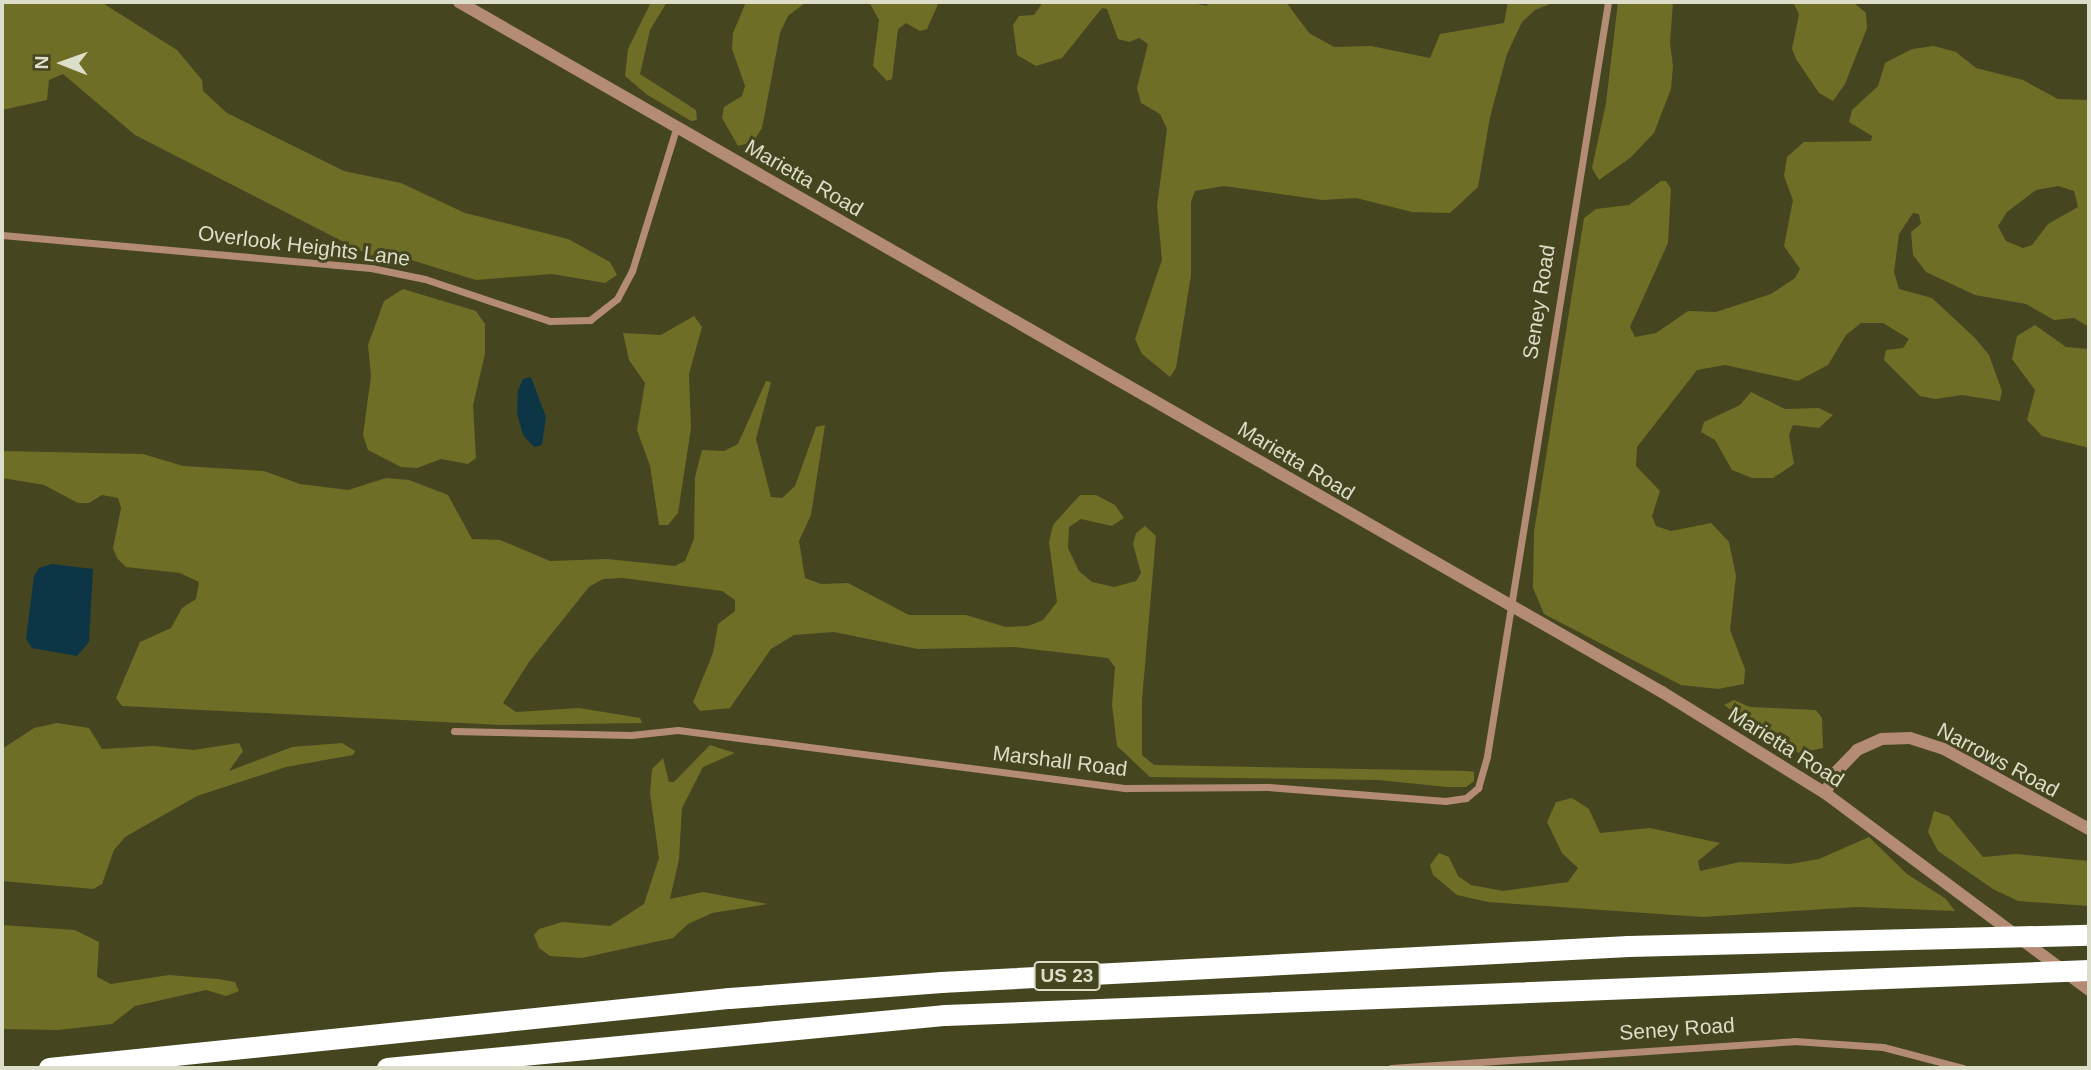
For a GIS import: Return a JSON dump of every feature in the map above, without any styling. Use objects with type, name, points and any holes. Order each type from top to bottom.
[{"type":"highway","name":"US 23","points":[[49,1068],[729,998],[941,982],[1628,946],[2089,935]]},
{"type":"highway","name":"US 23","points":[[387,1068],[944,1015],[2089,970]]},
{"type":"street","name":"Marietta Road","points":[[459,2],[1508,608],[1662,692],[1825,793],[2089,989]]},
{"type":"street","name":"Seney Road","points":[[1508,608],[1608,2]]},
{"type":"street","name":"Overlook Heights Lane","points":[[2,235],[371,268],[425,279],[550,321],[590,320],[617,299],[632,271],[676,129]]},
{"type":"street","name":"Marshall Road","points":[[454,731],[631,735],[678,730],[1126,788],[1268,787],[1457,801],[1473,793],[1481,779],[1508,608]]},
{"type":"street","name":"Narrows Road","points":[[1825,793],[1837,771],[1857,750],[1882,738],[1910,738],[1944,749],[2089,829]]},
{"type":"street","name":"Seney Road","points":[[1391,1068],[1794,1041],[1883,1047],[1963,1068]]},
{"type":"shaded area","points":[[2,2],[101,2],[177,50],[202,80],[203,91],[227,113],[344,171],[401,183],[465,213],[568,239],[610,262],[617,275],[605,283],[552,274],[476,280],[411,260],[369,255],[135,135],[63,74],[49,80],[47,100],[2,110]]},
{"type":"shaded area","points":[[651,2],[667,2],[650,30],[640,74],[696,110],[697,120],[691,121],[646,94],[625,76],[628,49]]},
{"type":"shaded area","points":[[746,2],[806,2],[788,16],[780,33],[762,128],[753,142],[738,146],[722,118],[724,107],[742,96],[745,86],[732,49],[733,33]]},
{"type":"shaded area","points":[[869,2],[939,2],[927,29],[920,31],[906,23],[898,29],[892,79],[887,81],[873,66],[879,20]]},
{"type":"shaded area","points":[[1043,2],[1188,2],[1207,6],[1208,2],[1286,2],[1309,33],[1334,47],[1371,46],[1430,58],[1440,34],[1504,23],[1508,2],[1555,2],[1535,10],[1522,22],[1507,54],[1490,117],[1478,187],[1450,213],[1412,212],[1356,198],[1322,200],[1224,186],[1195,191],[1191,202],[1191,275],[1176,368],[1170,377],[1142,354],[1135,339],[1162,260],[1157,206],[1167,129],[1160,114],[1141,103],[1137,88],[1148,44],[1139,38],[1129,42],[1118,39],[1107,9],[1102,8],[1062,58],[1036,66],[1017,55],[1013,25],[1019,16],[1034,15]]},
{"type":"shaded area","points":[[1618,2],[1673,2],[1671,89],[1654,133],[1630,158],[1599,180],[1592,168],[1606,103]]},
{"type":"shaded area","points":[[1793,2],[1853,2],[1866,13],[1867,28],[1845,84],[1833,101],[1819,93],[1796,59],[1792,49],[1799,14]]},
{"type":"shaded area","points":[[1934,46],[1956,52],[1976,68],[2023,80],[2058,99],[2089,100],[2089,327],[2074,318],[2054,320],[2026,304],[1975,295],[1926,272],[1913,255],[1911,232],[1921,224],[1919,214],[1913,213],[1899,234],[1894,272],[1899,289],[1932,298],[1975,338],[1989,355],[2002,391],[2000,401],[1962,395],[1935,399],[1920,396],[1884,360],[1886,350],[1903,348],[1909,339],[1883,323],[1861,323],[1846,335],[1828,365],[1798,381],[1725,365],[1697,370],[1637,447],[1636,466],[1660,491],[1652,516],[1656,526],[1671,531],[1711,523],[1729,542],[1736,576],[1730,630],[1745,669],[1744,684],[1718,689],[1681,685],[1544,614],[1533,588],[1534,532],[1584,218],[1596,209],[1629,205],[1661,181],[1666,181],[1671,189],[1668,243],[1630,327],[1635,337],[1656,333],[1688,311],[1716,312],[1771,294],[1795,278],[1800,269],[1784,246],[1793,200],[1784,176],[1787,157],[1804,142],[1871,141],[1872,136],[1849,122],[1852,110],[1878,86],[1885,63],[1912,49]],"holes":[[[2058,186],[2074,191],[2078,207],[2048,224],[2032,245],[2023,248],[2006,241],[1998,226],[2007,212],[2036,190]]]},
{"type":"shaded area","points":[[403,289],[476,311],[485,324],[485,354],[473,405],[476,458],[468,464],[441,459],[417,468],[401,467],[368,450],[363,435],[371,376],[368,345],[384,301]]},
{"type":"shaded area","points":[[694,316],[702,327],[689,374],[691,428],[678,513],[668,525],[659,525],[650,466],[637,430],[645,383],[629,360],[623,333],[661,335]]},
{"type":"shaded area","points":[[2035,325],[2066,347],[2089,349],[2089,448],[2042,436],[2027,420],[2035,390],[2012,359],[2017,336]]},
{"type":"shaded area","points":[[766,381],[771,382],[756,439],[771,497],[782,498],[795,486],[816,427],[825,425],[811,515],[799,541],[805,578],[821,584],[848,583],[909,615],[966,615],[1006,627],[1028,626],[1043,620],[1057,602],[1049,542],[1053,525],[1080,495],[1096,495],[1115,505],[1124,518],[1112,526],[1081,519],[1069,527],[1068,548],[1079,571],[1092,582],[1114,587],[1136,581],[1141,573],[1133,544],[1136,533],[1145,526],[1156,536],[1142,700],[1142,755],[1154,765],[1468,771],[1474,772],[1474,781],[1466,787],[1447,787],[1378,780],[1150,777],[1117,746],[1112,705],[1115,667],[1108,658],[1014,647],[918,649],[834,632],[794,635],[771,649],[730,708],[700,711],[693,702],[713,653],[718,624],[735,611],[735,600],[722,591],[623,578],[603,579],[589,587],[529,662],[503,703],[516,712],[579,708],[640,718],[642,723],[501,725],[122,706],[116,698],[140,642],[171,628],[182,608],[196,599],[199,582],[180,573],[126,567],[117,558],[113,548],[121,508],[118,498],[102,495],[89,503],[78,503],[44,485],[2,478],[2,451],[143,454],[183,466],[264,471],[300,484],[348,490],[386,478],[409,480],[448,495],[472,539],[500,540],[550,561],[607,559],[675,566],[685,561],[694,539],[695,477],[702,450],[724,451],[738,444]]},
{"type":"shaded area","points":[[1751,392],[1785,409],[1819,408],[1833,415],[1819,428],[1793,425],[1789,435],[1794,464],[1773,478],[1752,478],[1732,470],[1715,440],[1701,432],[1704,422],[1740,405]]},
{"type":"shaded area","points":[[1734,700],[1750,707],[1816,710],[1822,718],[1823,748],[1799,753],[1770,738],[1724,705]]},
{"type":"shaded area","points":[[57,723],[89,728],[102,749],[154,746],[193,750],[239,743],[243,751],[229,771],[292,747],[342,743],[355,751],[353,755],[286,767],[197,796],[125,837],[114,850],[102,884],[93,889],[2,881],[2,749],[34,728]]},
{"type":"shaded area","points":[[710,745],[735,753],[703,767],[682,808],[679,859],[670,899],[703,892],[768,904],[712,913],[688,924],[673,938],[582,958],[550,956],[539,948],[534,935],[539,929],[562,922],[610,926],[644,904],[659,858],[650,793],[652,769],[663,758],[669,782],[674,782]]},
{"type":"shaded area","points":[[1572,798],[1589,809],[1600,833],[1650,828],[1720,843],[1698,861],[1700,871],[1740,862],[1790,864],[1819,859],[1869,837],[1907,874],[1946,899],[1955,911],[1857,907],[1702,917],[1488,902],[1457,895],[1433,875],[1430,865],[1439,853],[1449,857],[1458,876],[1471,885],[1503,891],[1568,882],[1578,868],[1562,853],[1547,822],[1556,802]]},
{"type":"shaded area","points":[[1934,811],[1949,816],[1983,857],[2016,854],[2089,861],[2089,906],[2018,901],[1993,889],[1938,851],[1928,832]]},
{"type":"shaded area","points":[[2,925],[75,930],[99,942],[97,977],[111,984],[169,975],[235,982],[239,991],[226,996],[206,990],[135,1006],[112,1024],[58,1030],[2,1029]]},
{"type":"water","points":[[531,377],[546,417],[542,445],[534,447],[523,435],[517,413],[518,390],[523,379]]},
{"type":"water","points":[[52,564],[93,569],[89,642],[77,656],[32,648],[26,639],[34,576],[39,568]]}]
